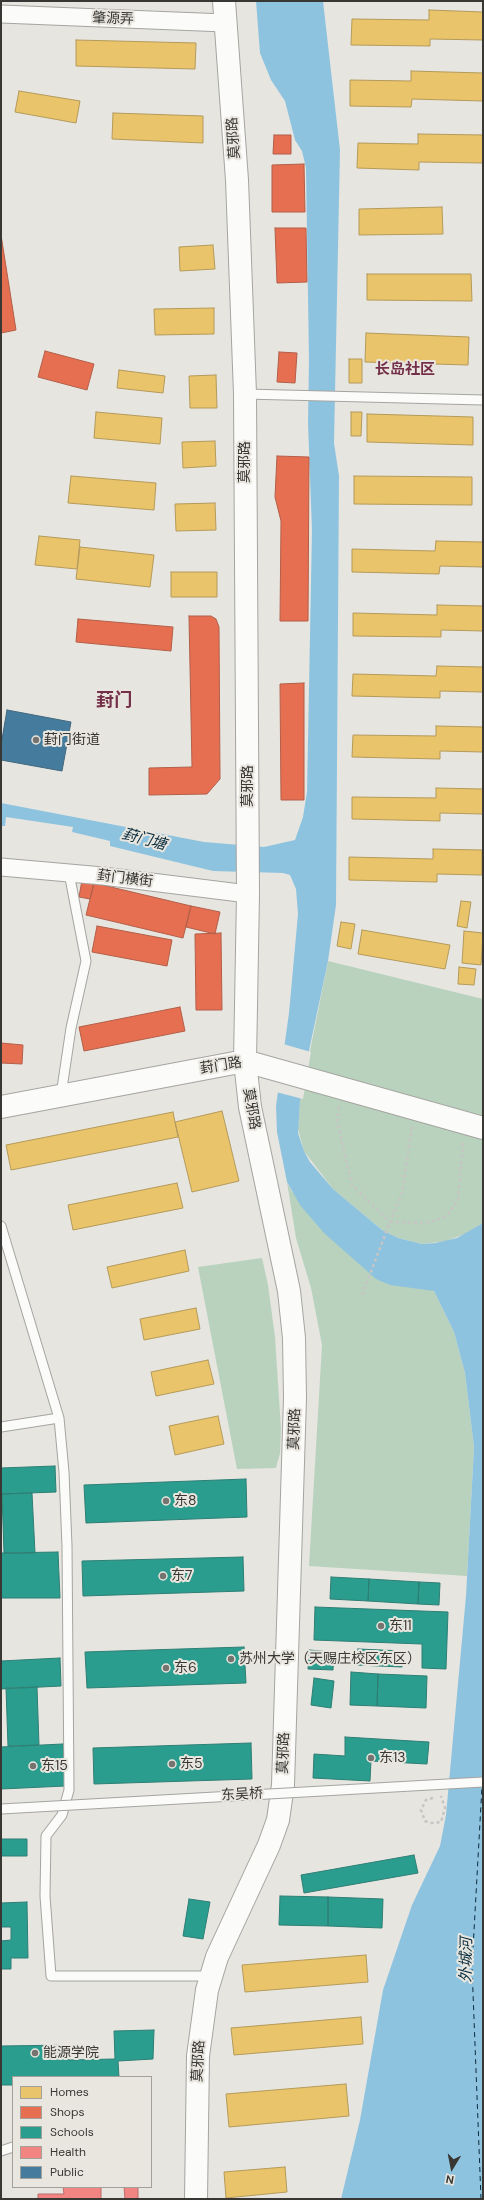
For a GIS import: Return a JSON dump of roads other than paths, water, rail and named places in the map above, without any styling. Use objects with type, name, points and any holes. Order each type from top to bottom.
[{"type":"main road","name":"莫邪路","points":[[196,2199],[198,2056],[202,2022],[211,1976],[217,1958],[276,1826],[284,1777],[296,1398],[294,1338],[289,1291],[250,1107],[245,1061],[248,828],[245,394],[237,180],[224,1]]},
{"type":"main road","name":"葑门路","points":[[1,1107],[61,1097],[245,1061],[474,1125]]},
{"type":"street","name":"肇源弄","points":[[1,14],[225,23]]},
{"type":"street","name":"葑门横街","points":[[1,867],[248,888]]},
{"type":"lane","points":[[245,394],[483,400]]},
{"type":"lane","points":[[61,1097],[71,1028],[86,961],[69,873]]},
{"type":"lane","points":[[1,1226],[59,1418],[64,1472],[67,1539],[69,1790],[62,1815],[46,1836],[44,1896],[51,1976],[211,1976]]},
{"type":"lane","points":[[1,1427],[59,1418]]},
{"type":"lane","name":"东吴桥","points":[[1,1809],[483,1782]]},
{"type":"lane","points":[[1,2151],[12,2147]]},
{"type":"water","points":[[256,1],[323,1],[340,150],[334,443],[339,476],[336,905],[328,961],[300,1101],[298,1133],[304,1151],[310,1162],[333,1189],[382,1230],[398,1238],[422,1244],[435,1243],[457,1238],[483,1223],[483,2199],[341,2199],[360,2120],[383,1990],[412,1905],[440,1846],[446,1815],[466,1596],[474,1447],[465,1373],[454,1332],[434,1291],[390,1285],[376,1279],[324,1233],[300,1205],[287,1182],[277,1132],[276,1106],[289,1013],[298,914],[296,889],[290,875],[283,873],[213,871],[110,846],[110,841],[72,832],[73,827],[6,817],[5,826],[1,826],[1,803],[204,842],[264,847],[295,840],[303,817],[307,792],[312,530],[308,423],[309,360],[306,168],[302,151],[295,140],[285,101],[271,80],[260,53]]},
{"type":"place","name":"葑门街道","points":[[36,740]]},
{"type":"place","name":"东8","points":[[166,1501]]},
{"type":"place","name":"东7","points":[[163,1576]]},
{"type":"place","name":"东11","points":[[381,1626]]},
{"type":"place","name":"苏州大学（天赐庄校区东区）","points":[[231,1659]]},
{"type":"place","name":"东6","points":[[166,1668]]},
{"type":"place","name":"东13","points":[[371,1758]]},
{"type":"place","name":"东5","points":[[172,1764]]},
{"type":"place","name":"东15","points":[[33,1766]]},
{"type":"place","name":"能源学院","points":[[35,2053]]},
{"type":"district","name":"长岛社区","points":[[405,370]]},
{"type":"district","name":"葑门","points":[[114,701]]},
{"type":"water label","name":"葑门塘","points":[[144,840]]},
{"type":"water label","name":"外城河","points":[[467,1960]]}]
